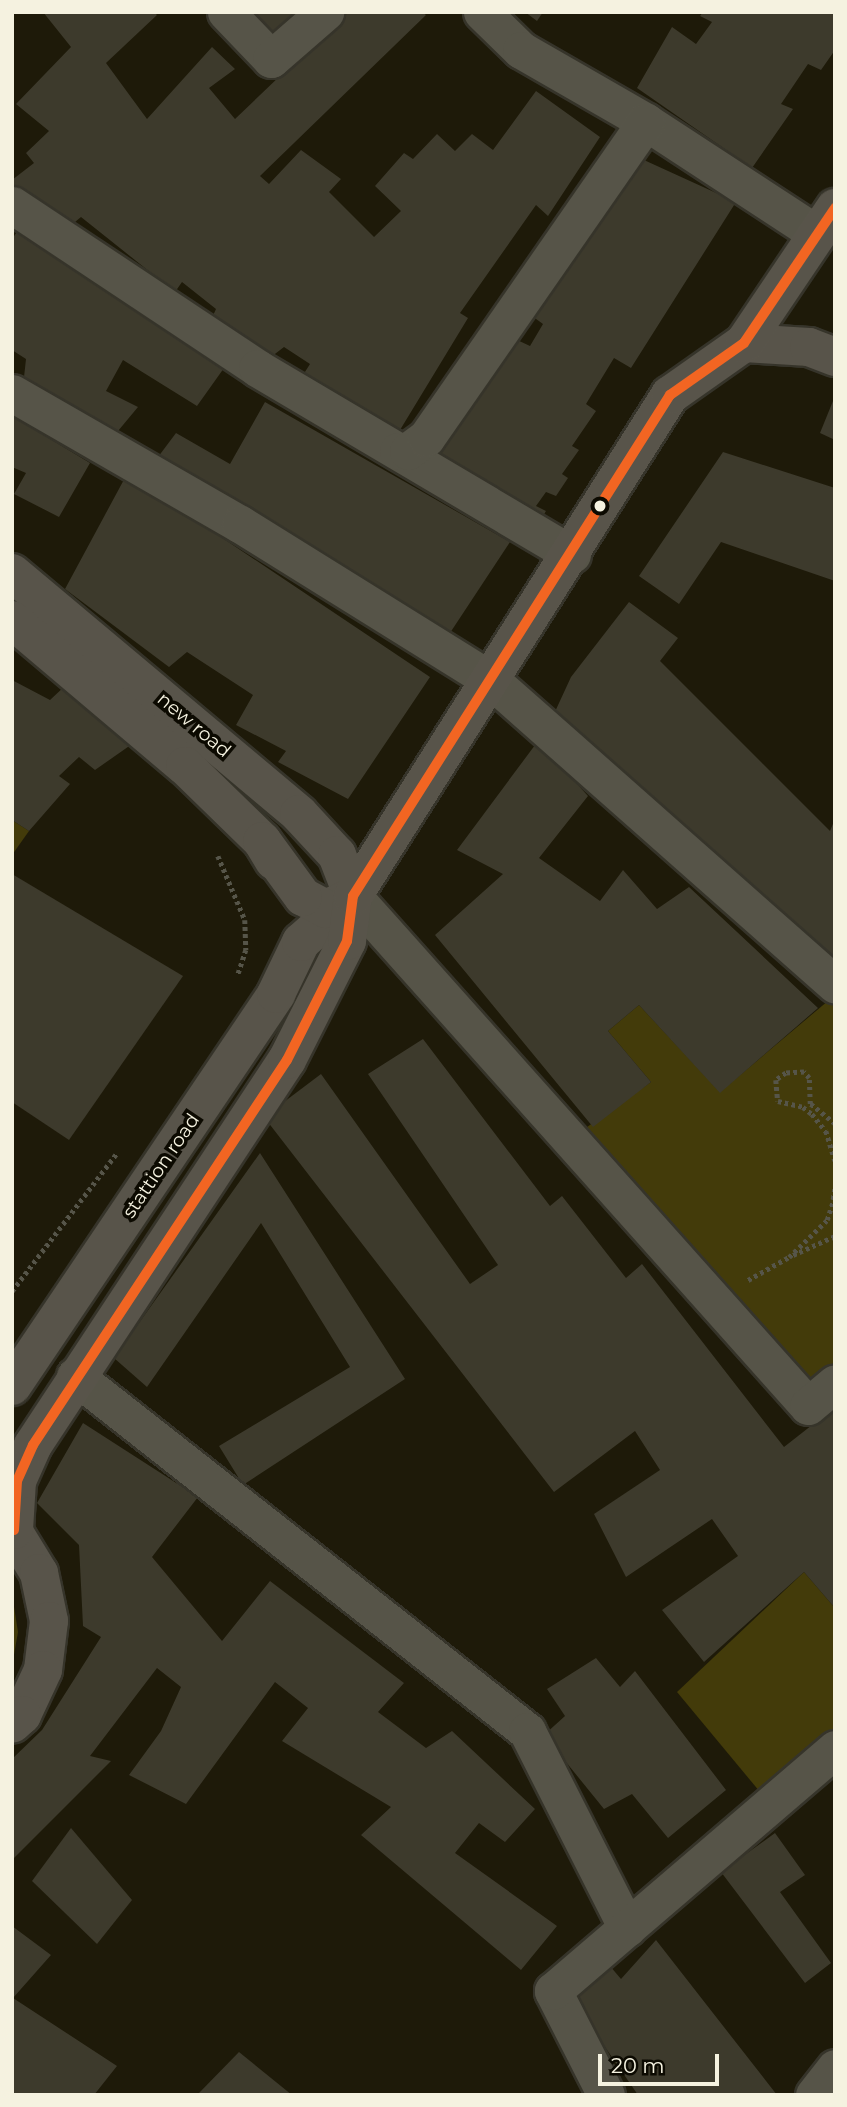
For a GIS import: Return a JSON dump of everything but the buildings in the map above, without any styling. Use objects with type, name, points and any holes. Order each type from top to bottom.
[{"type":"main road","points":[[301,942],[353,896],[492,681],[670,395],[744,343],[826,221]]},
{"type":"main road","points":[[744,343],[809,347],[835,356]]},
{"type":"main road","name":"new road","points":[[12,573],[299,814],[337,855],[353,896]]},
{"type":"main road","name":"new road","points":[[12,620],[185,766],[262,841],[293,891],[301,942]]},
{"type":"main road","points":[[262,841],[303,897],[326,909],[353,896]]},
{"type":"main road","points":[[12,1724],[22,1715],[43,1670],[49,1621],[39,1573],[13,1530],[18,1481],[75,1376],[288,1060],[343,951],[353,896]]},
{"type":"main road","name":"stattion road","points":[[12,1386],[276,994],[301,942]]},
{"type":"street","points":[[226,12],[271,59],[325,12]]},
{"type":"street","points":[[482,12],[521,50],[826,221]]},
{"type":"street","points":[[398,451],[408,451],[426,438],[646,122]]},
{"type":"street","points":[[12,205],[257,368],[572,554]]},
{"type":"street","points":[[12,393],[240,524],[492,681],[835,984]]},
{"type":"street","points":[[353,896],[808,1406],[835,1383]]},
{"type":"street","points":[[75,1376],[527,1731],[627,1928]]},
{"type":"street","points":[[606,2095],[553,1991],[834,1750]]},
{"type":"street","points":[[814,2095],[835,2068]]},
{"type":"path","points":[[215,850],[245,919],[246,950],[236,982]]},
{"type":"path","points":[[835,1124],[810,1104],[809,1078],[804,1072],[786,1073],[776,1080],[778,1101],[803,1107],[813,1114],[826,1131],[835,1161]]},
{"type":"path","points":[[12,1292],[122,1146]]},
{"type":"path","points":[[789,1256],[827,1220],[835,1186]]},
{"type":"path","points":[[832,1202],[835,1196]]},
{"type":"path","points":[[709,1295],[835,1236]]},
{"type":"shaded area","points":[[12,820],[29,831],[12,855]]},
{"type":"shaded area","points":[[835,995],[835,1383],[808,1406],[570,1139],[651,1082],[608,1031],[639,1005],[720,1092]]},
{"type":"shaded area","points":[[804,1572],[835,1608],[835,1747],[770,1804],[677,1692]]},
{"type":"shaded area","points":[[12,1594],[18,1632],[12,1666]]},
{"type":"transit line","points":[[14,1530],[17,1481],[33,1445],[287,1060],[347,941],[353,896],[670,395],[744,343],[835,208]]}]
